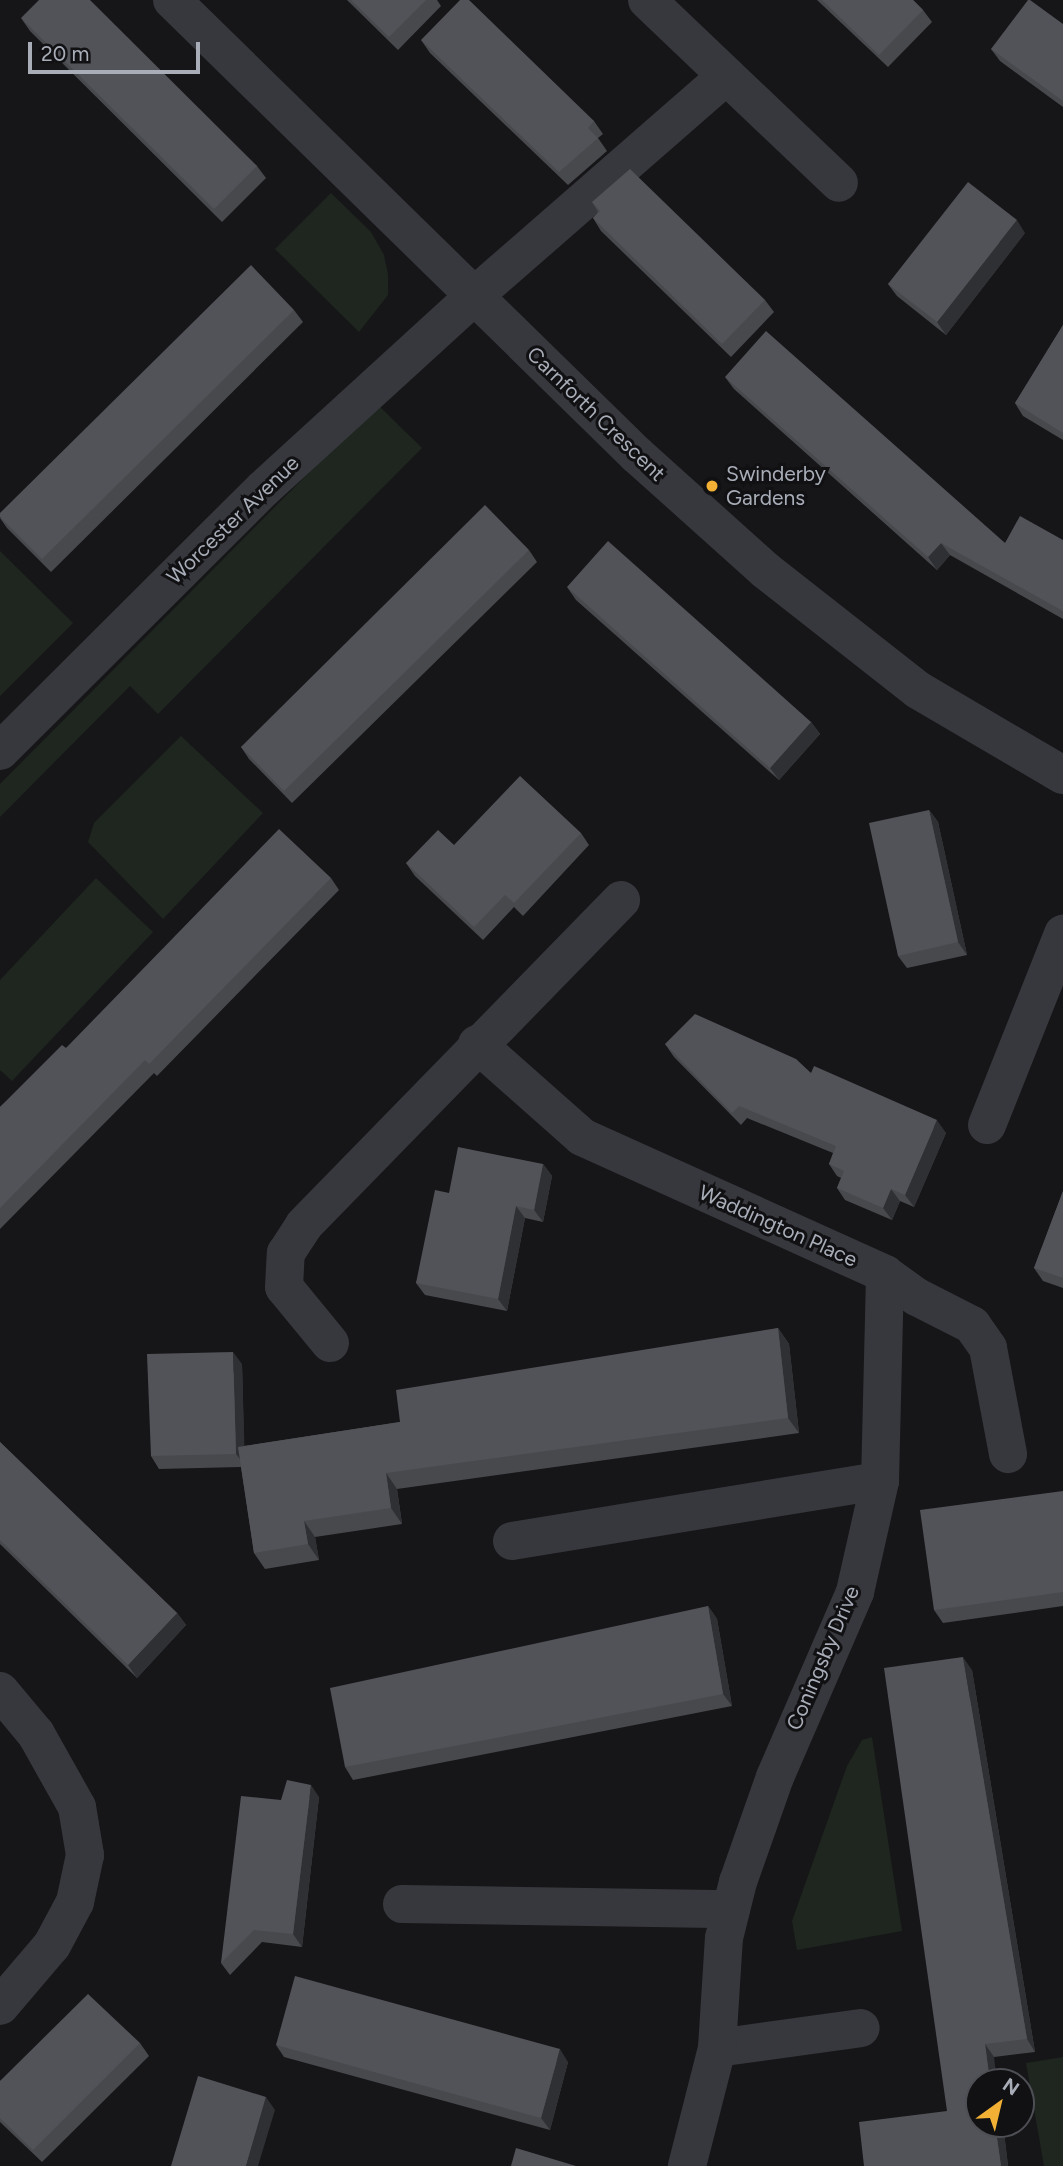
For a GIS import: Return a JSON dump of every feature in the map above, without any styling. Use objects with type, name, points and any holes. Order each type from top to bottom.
[{"type":"street","name":"Carnforth Crescent","points":[[172,0],[637,455],[774,578],[918,690],[1063,775]]},
{"type":"street","points":[[647,0],[839,183]]},
{"type":"street","points":[[474,296],[726,76]]},
{"type":"street","name":"Worcester Avenue","points":[[0,751],[262,489],[474,296]]},
{"type":"street","points":[[330,1343],[284,1287],[286,1253],[304,1225],[477,1044],[621,900]]},
{"type":"street","points":[[987,1125],[1063,934]]},
{"type":"street","name":"Waddington Place","points":[[477,1044],[582,1137],[885,1274],[917,1297],[972,1325],[988,1348],[1008,1454]]},
{"type":"street","name":"Coningsby Drive","points":[[687,2166],[717,2048],[724,1938],[731,1909],[775,1777],[855,1592],[880,1481],[885,1274]]},
{"type":"street","points":[[512,1541],[880,1481]]},
{"type":"street","points":[[0,1692],[36,1734],[77,1807],[85,1855],[75,1902],[51,1945],[0,2006]]},
{"type":"street","points":[[402,1904],[731,1909]]},
{"type":"street","points":[[717,2048],[861,2028]]},
{"type":"shaded area","points":[[331,193],[371,232],[384,255],[388,274],[388,295],[359,332],[275,249]]},
{"type":"shaded area","points":[[377,404],[422,448],[158,714],[130,686],[0,817],[0,784]]},
{"type":"shaded area","points":[[0,551],[73,623],[0,696]]},
{"type":"shaded area","points":[[181,736],[263,813],[163,919],[88,842],[94,823]]},
{"type":"shaded area","points":[[96,878],[153,932],[12,1081],[0,1070],[0,980]]},
{"type":"shaded area","points":[[872,1737],[902,1931],[797,1950],[792,1921],[847,1766],[862,1740]]},
{"type":"shaded area","points":[[1063,2057],[1063,2166],[1044,2166],[1035,2114],[1035,2068],[1027,2068],[1026,2063]]},
{"type":"building","points":[[39,0],[90,0],[257,166],[214,209],[21,18]]},
{"type":"building","points":[[351,0],[426,0],[389,37]]},
{"type":"building","points":[[460,0],[469,0],[594,121],[588,128],[598,138],[559,172],[421,40]]},
{"type":"building","points":[[822,0],[913,0],[923,10],[879,55]]},
{"type":"building","points":[[1028,0],[1063,24],[1063,101],[991,49]]},
{"type":"building","points":[[630,169],[765,300],[722,344],[593,218],[600,211],[592,202]]},
{"type":"building","points":[[968,182],[1017,220],[937,322],[888,284]]},
{"type":"building","points":[[251,265],[294,310],[42,559],[0,517],[0,513]]},
{"type":"building","points":[[1063,325],[1063,433],[1015,403]]},
{"type":"building","points":[[766,331],[1005,543],[1020,516],[1063,540],[1063,611],[941,543],[928,557],[725,377]]},
{"type":"building","points":[[485,505],[529,550],[284,791],[241,747]]},
{"type":"building","points":[[608,541],[811,722],[770,768],[567,587]]},
{"type":"building","points":[[520,776],[581,833],[514,903],[505,895],[474,927],[406,863],[438,830],[454,845]]},
{"type":"building","points":[[929,810],[958,942],[898,956],[869,823]]},
{"type":"building","points":[[279,829],[331,878],[149,1064],[145,1060],[0,1208],[0,1107],[62,1045],[66,1048]]},
{"type":"building","points":[[695,1014],[796,1059],[811,1073],[814,1066],[937,1120],[905,1195],[891,1189],[883,1208],[837,1188],[844,1171],[829,1164],[836,1146],[739,1106],[732,1113],[665,1044]]},
{"type":"building","points":[[458,1147],[543,1164],[534,1210],[516,1206],[498,1299],[416,1283],[435,1190],[449,1193]]},
{"type":"building","points":[[1063,1191],[1063,1278],[1034,1268]]},
{"type":"building","points":[[778,1328],[788,1418],[386,1473],[391,1508],[304,1521],[308,1544],[254,1553],[238,1447],[400,1422],[396,1390]]},
{"type":"building","points":[[233,1352],[236,1454],[151,1456],[147,1354]]},
{"type":"building","points":[[0,1442],[177,1613],[128,1665],[0,1540]]},
{"type":"building","points":[[1063,1491],[1063,1592],[934,1610],[920,1510]]},
{"type":"building","points":[[708,1606],[723,1694],[345,1767],[330,1688]]},
{"type":"building","points":[[963,1657],[1027,2039],[985,2044],[988,2068],[965,2068],[965,2138],[997,2138],[1001,2166],[864,2166],[859,2122],[947,2111],[884,1668]]},
{"type":"building","points":[[287,1780],[311,1785],[293,1934],[254,1930],[221,1963],[241,1796],[281,1800]]},
{"type":"building","points":[[295,1976],[560,2049],[541,2118],[276,2045]]},
{"type":"building","points":[[88,1994],[140,2043],[33,2150],[0,2118],[0,2081]]},
{"type":"building","points":[[198,2076],[266,2097],[246,2166],[171,2166]]},
{"type":"building","points":[[516,2148],[576,2166],[511,2166]]},
{"type":"place","name":"Swinderby Gardens","points":[[712,486]]}]
